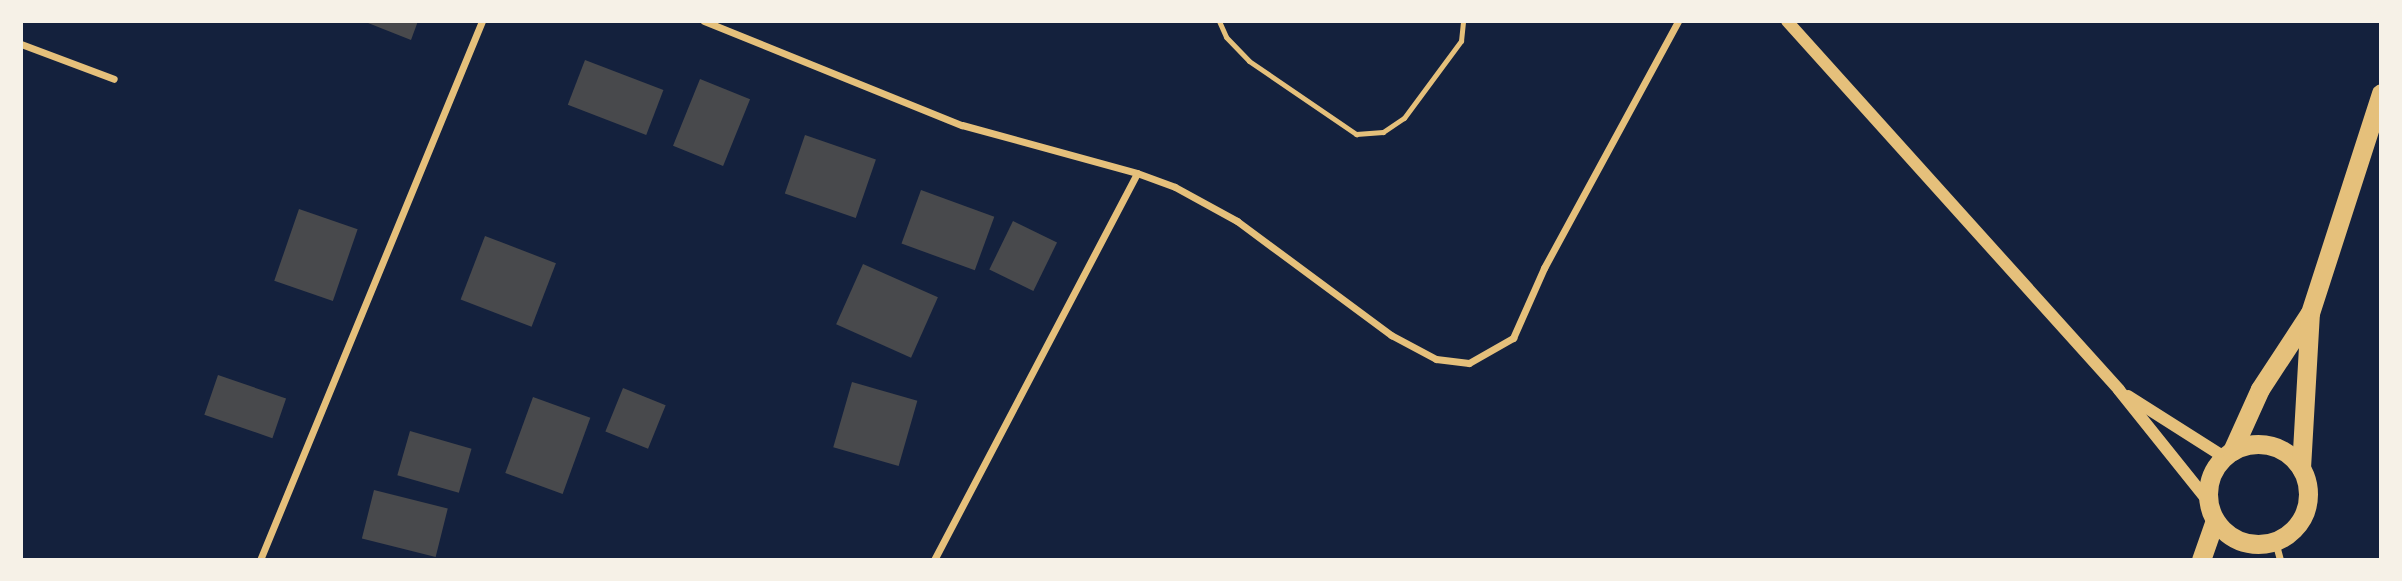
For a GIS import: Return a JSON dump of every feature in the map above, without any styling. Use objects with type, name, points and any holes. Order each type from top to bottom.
[{"type":"highway","points":[[2301,468],[2310,313],[2381,93]]},
{"type":"highway","points":[[2201,560],[2211,511],[2214,470],[2228,454],[2260,389],[2310,313]]},
{"type":"highway","points":[[2228,454],[2250,444],[2270,445],[2288,453],[2301,468],[2307,484],[2305,510],[2290,532],[2273,548],[2252,560]]},
{"type":"highway","points":[[2211,511],[2237,540],[2273,548]]},
{"type":"street","points":[[260,560],[482,21]]},
{"type":"street","points":[[704,21],[962,125],[1137,173],[1175,187],[1237,221],[1391,335],[1436,359],[1469,363],[1513,338],[1544,268],[1678,21]]},
{"type":"street","points":[[1787,21],[2119,390],[2211,511]]},
{"type":"street","points":[[21,44],[114,79]]},
{"type":"street","points":[[934,560],[1137,173]]},
{"type":"street","points":[[2119,390],[2228,454]]},
{"type":"lane","points":[[1219,21],[1226,37],[1249,61],[1356,134],[1382,132],[1404,118],[1461,41],[1464,21]]},
{"type":"building","points":[[363,21],[418,21],[411,40]]},
{"type":"building","points":[[585,60],[663,90],[646,135],[568,105]]},
{"type":"building","points":[[700,79],[750,99],[723,166],[673,146]]},
{"type":"building","points":[[805,135],[876,159],[856,218],[785,194]]},
{"type":"building","points":[[921,190],[994,217],[975,270],[902,244]]},
{"type":"building","points":[[299,209],[358,229],[333,301],[274,281]]},
{"type":"building","points":[[1013,221],[1057,242],[1033,291],[989,270]]},
{"type":"building","points":[[485,236],[556,263],[532,327],[461,299]]},
{"type":"building","points":[[863,264],[938,297],[911,358],[836,324]]},
{"type":"building","points":[[218,375],[286,398],[272,438],[204,415]]},
{"type":"building","points":[[852,382],[917,401],[899,466],[833,447]]},
{"type":"building","points":[[623,388],[666,405],[648,449],[605,432]]},
{"type":"building","points":[[533,397],[590,418],[563,494],[505,473]]},
{"type":"building","points":[[410,431],[472,449],[459,493],[397,475]]},
{"type":"building","points":[[374,490],[448,508],[436,557],[362,539]]}]
